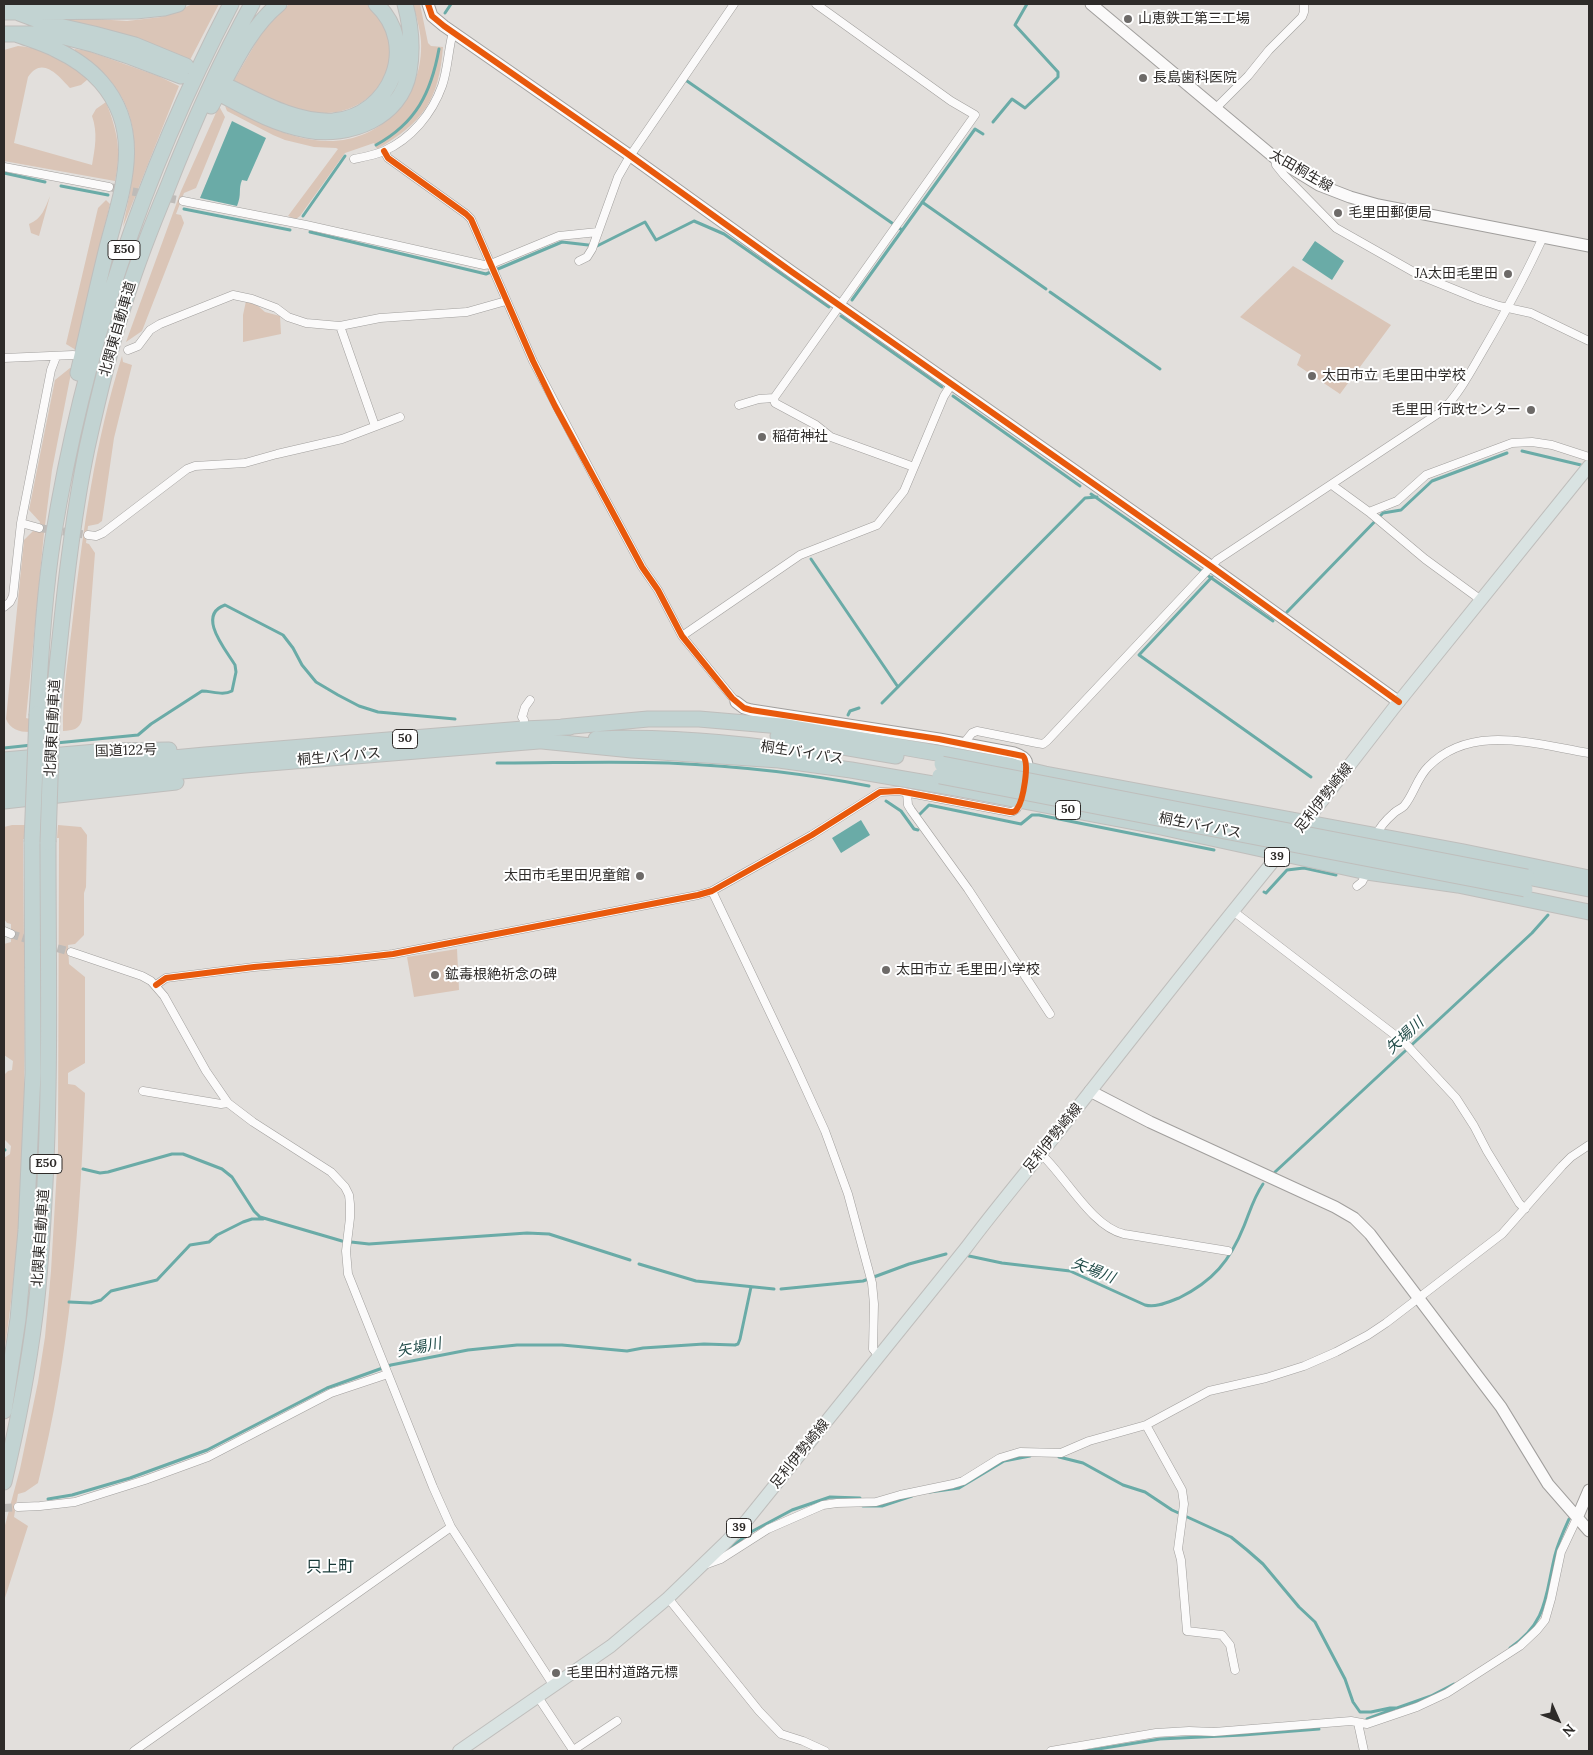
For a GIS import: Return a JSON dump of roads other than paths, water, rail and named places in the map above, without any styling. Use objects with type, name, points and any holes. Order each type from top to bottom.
[{"type":"highway","points":[[11,12],[136,11],[164,8],[178,4]]},
{"type":"highway","name":"北関東自動車道","points":[[4,1411],[18,1319],[27,1221],[33,1072],[32,842],[37,714],[45,606],[58,510],[84,389],[124,250],[180,110],[207,50],[231,4]]},
{"type":"highway","name":"北関東自動車道","points":[[4,1482],[15,1433],[33,1330],[42,1236],[49,1086],[48,842],[52,717],[60,633],[77,505],[87,449],[106,368],[142,251],[188,136],[230,44],[252,4]]},
{"type":"highway","points":[[142,251],[173,190],[199,130],[240,53],[267,15],[279,4]]},
{"type":"highway","points":[[376,4],[389,19],[393,28],[397,50],[397,69],[389,86],[380,97],[360,112],[351,117],[334,120],[306,118],[228,93],[272,120],[308,131],[350,131],[373,121],[390,107],[401,94],[409,74],[412,51],[410,24],[405,4]]},
{"type":"highway","points":[[10,34],[53,34],[183,71],[135,45],[46,23],[11,12]]},
{"type":"highway","points":[[10,34],[56,49],[82,64],[109,92],[119,109],[125,127],[127,143],[127,159],[123,184],[95,293],[65,432],[58,510]]},
{"type":"highway","name":"50","points":[[562,727],[648,719],[699,719],[781,726],[1027,769],[1464,852],[1589,878]]},
{"type":"highway","name":"桐生バイパス","points":[[4,788],[247,758],[523,728],[633,727],[714,730],[778,736],[941,770],[1526,883],[1589,889]]},
{"type":"highway","name":"桐生バイパス","points":[[4,774],[247,758],[625,738],[746,745],[941,770]]},
{"type":"highway","name":"50","points":[[542,741],[632,750],[779,760],[956,788],[1161,827],[1367,872],[1458,885],[1589,912]]},
{"type":"highway","name":"国道122号","points":[[4,760],[108,751],[198,749],[247,758]]},
{"type":"highway","name":"50","points":[[4,801],[210,777],[247,758]]},
{"type":"highway","name":"桐生バイパス","points":[[1526,883],[1589,902]]},
{"type":"main road","name":"足利伊勢崎線","points":[[458,1751],[612,1646],[668,1598],[747,1520],[1589,466]]},
{"type":"street","points":[[428,4],[432,16],[453,32],[1399,702]]},
{"type":"street","points":[[580,260],[587,257],[592,249],[618,177],[630,156],[734,4]]},
{"type":"street","points":[[774,398],[975,115],[952,101],[816,4]]},
{"type":"street","name":"太田桐生線","points":[[1091,4],[1275,158],[1319,184],[1362,201],[1589,246]]},
{"type":"street","points":[[1215,109],[1302,17],[1304,14],[1304,4]]},
{"type":"street","points":[[354,159],[384,151],[412,132],[424,119],[442,86],[453,32]]},
{"type":"street","points":[[156,985],[166,978],[254,967],[326,962],[393,954],[584,918],[712,891],[812,835],[880,792],[889,790],[1010,812],[1014,812],[1018,808],[1020,801],[1027,769],[1026,758],[1023,756],[964,743],[751,710],[744,708],[736,702],[682,636],[658,590],[642,567],[533,361],[471,220],[466,214],[388,158],[384,151]]},
{"type":"street","points":[[1275,158],[1276,165],[1284,175],[1336,228],[1419,275],[1478,299],[1531,313],[1589,341]]},
{"type":"street","points":[[4,167],[108,187]]},
{"type":"street","points":[[183,200],[306,225],[493,268],[559,236],[597,236]]},
{"type":"street","points":[[964,743],[977,731],[1043,744],[1203,577],[1217,560],[1442,411],[1450,403],[1470,372],[1508,307],[1544,237]]},
{"type":"street","points":[[128,350],[138,346],[150,330],[160,324],[233,295],[252,299],[306,323],[340,326],[380,318],[467,312],[506,300]]},
{"type":"street","points":[[340,326],[375,426]]},
{"type":"street","points":[[4,358],[73,355]]},
{"type":"street","points":[[4,606],[10,602],[13,596],[21,523],[44,406],[56,357]]},
{"type":"street","points":[[682,636],[800,555],[877,525],[904,492],[944,396],[951,385]]},
{"type":"street","points":[[739,405],[759,399],[774,398]]},
{"type":"street","points":[[774,398],[775,403],[816,425],[831,437],[914,467]]},
{"type":"street","points":[[88,535],[96,536],[103,533],[187,469],[195,466],[245,463],[342,439],[400,417]]},
{"type":"street","points":[[1375,518],[1397,502],[1426,475],[1512,444],[1532,442],[1552,445],[1589,457]]},
{"type":"street","points":[[1332,485],[1425,559],[1481,600]]},
{"type":"street","points":[[21,523],[39,528]]},
{"type":"street","points":[[523,728],[524,720],[522,717],[525,707],[530,700]]},
{"type":"street","points":[[1357,886],[1362,882],[1367,872],[1375,836],[1380,828],[1394,812],[1403,807],[1428,767],[1445,754],[1468,744],[1489,739],[1546,744],[1589,753]]},
{"type":"street","points":[[907,793],[908,805],[911,810],[968,889],[1050,1014]]},
{"type":"street","points":[[712,891],[794,1063],[824,1131],[848,1194],[872,1283],[874,1304],[873,1349],[879,1356]]},
{"type":"street","points":[[1233,911],[1404,1042],[1456,1098],[1519,1204],[1525,1209]]},
{"type":"street","points":[[71,952],[142,976],[156,985],[206,1071],[228,1103],[253,1122],[331,1172],[345,1187],[349,1195],[350,1204],[346,1251],[348,1274],[433,1487],[451,1527],[554,1686]]},
{"type":"street","points":[[143,1091],[221,1104],[228,1103]]},
{"type":"street","points":[[1090,1091],[1150,1122],[1335,1207],[1354,1218],[1370,1234],[1502,1406],[1548,1484],[1589,1531]]},
{"type":"street","points":[[702,1565],[721,1559],[768,1529],[823,1505],[876,1502],[953,1484],[963,1481],[1000,1458],[1020,1452],[1061,1453],[1089,1441],[1146,1425],[1209,1391],[1266,1378],[1304,1366],[1336,1352],[1368,1335],[1502,1234],[1562,1166],[1571,1157],[1589,1146]]},
{"type":"street","points":[[1041,1154],[1098,1221],[1112,1230],[1124,1234],[1228,1251]]},
{"type":"street","points":[[18,1507],[75,1502],[145,1480],[208,1457],[331,1393],[388,1374]]},
{"type":"street","points":[[1146,1425],[1182,1490],[1184,1504],[1178,1549],[1185,1596],[1187,1631],[1222,1635],[1230,1645],[1235,1670]]},
{"type":"street","points":[[1052,1751],[1102,1744],[1156,1733],[1214,1732],[1351,1721],[1367,1724],[1417,1707],[1447,1693],[1520,1646],[1545,1620],[1562,1552],[1589,1490]]},
{"type":"street","points":[[134,1751],[451,1527]]},
{"type":"street","points":[[668,1598],[759,1711],[781,1734],[825,1751]]},
{"type":"street","points":[[538,1698],[572,1751],[617,1721]]},
{"type":"street","points":[[1358,1723],[1364,1751]]},
{"type":"water","points":[[232,121],[266,138],[247,181],[242,180],[237,206],[200,198]]},
{"type":"water","points":[[1315,241],[1344,261],[1332,280],[1302,260]]},
{"type":"water","points":[[861,820],[870,835],[841,853],[832,838]]},
{"type":"waterway","points":[[445,13],[451,4]]},
{"type":"waterway","points":[[993,122],[1012,99],[1025,108],[1058,77],[1058,72],[1015,25],[1027,4]]},
{"type":"waterway","points":[[376,145],[402,127],[420,105],[436,65],[439,49]]},
{"type":"waterway","points":[[687,81],[902,230]]},
{"type":"waterway","points":[[852,300],[975,129],[983,134]]},
{"type":"waterway","points":[[303,216],[345,156]]},
{"type":"waterway","points":[[4,173],[45,182]]},
{"type":"waterway","points":[[61,186],[108,195]]},
{"type":"waterway","points":[[922,202],[1046,289]]},
{"type":"waterway","points":[[184,209],[290,230]]},
{"type":"waterway","points":[[310,232],[486,274],[562,242],[597,246],[645,222],[656,240],[694,221],[724,234],[829,307]]},
{"type":"waterway","points":[[1050,292],[1160,369]]},
{"type":"waterway","points":[[841,316],[942,387]]},
{"type":"waterway","points":[[953,396],[1080,486]]},
{"type":"waterway","points":[[1522,451],[1581,465]]},
{"type":"waterway","points":[[1287,612],[1383,513],[1401,510],[1432,481],[1507,453]]},
{"type":"waterway","points":[[1091,494],[1273,621]]},
{"type":"waterway","points":[[882,703],[1085,498],[1097,497]]},
{"type":"waterway","points":[[811,559],[898,687]]},
{"type":"waterway","points":[[1212,577],[1139,655],[1311,777]]},
{"type":"waterway","points":[[56,743],[138,735],[151,724],[202,691],[221,693],[232,691],[236,672],[235,665],[220,642],[213,624],[213,616],[217,610],[225,605],[283,635],[302,665],[316,682],[359,706],[378,712],[455,719]]},
{"type":"waterway","points":[[848,715],[850,711],[859,708]]},
{"type":"waterway","points":[[4,748],[32,745]]},
{"type":"waterway","points":[[497,763],[626,762],[694,764],[794,774],[869,786]]},
{"type":"waterway","points":[[886,801],[901,811],[914,829],[918,830]]},
{"type":"waterway","points":[[920,814],[929,805],[1021,824],[1032,815],[1039,815],[1214,850]]},
{"type":"waterway","points":[[1264,892],[1266,893],[1287,870],[1304,868],[1336,875]]},
{"type":"waterway","name":"矢場川","points":[[1275,1172],[1532,933],[1548,915]]},
{"type":"waterway","points":[[83,1169],[100,1173],[108,1172],[172,1154],[183,1154],[222,1169],[232,1177],[260,1217],[342,1241],[369,1244],[527,1233],[549,1234],[630,1260]]},
{"type":"waterway","name":"矢場川","points":[[969,1256],[1002,1263],[1070,1271],[1145,1305],[1162,1304],[1191,1291],[1219,1269],[1233,1250],[1263,1184]]},
{"type":"waterway","points":[[69,1302],[91,1303],[101,1300],[111,1291],[157,1280],[190,1245],[209,1242],[217,1235],[243,1222],[252,1219],[263,1219]]},
{"type":"waterway","name":"矢場川","points":[[781,1289],[863,1281],[909,1264],[946,1254]]},
{"type":"waterway","points":[[639,1264],[696,1281],[774,1289]]},
{"type":"waterway","name":"矢場川","points":[[48,1499],[72,1495],[130,1478],[207,1450],[327,1388],[391,1365],[468,1350],[517,1345],[562,1345],[627,1351],[643,1348],[704,1344],[735,1345],[738,1344],[740,1339],[751,1287]]},
{"type":"waterway","points":[[930,1492],[959,1488],[1004,1461],[1030,1456]]},
{"type":"waterway","points":[[1059,1457],[1083,1463],[1123,1485],[1145,1492],[1172,1510],[1231,1537],[1247,1550],[1263,1564],[1299,1607],[1315,1622],[1345,1679],[1353,1702],[1360,1712],[1397,1708],[1431,1696],[1454,1684]]},
{"type":"waterway","points":[[863,1506],[882,1506],[912,1496]]},
{"type":"waterway","points":[[727,1551],[749,1533],[792,1510],[830,1497],[860,1498]]},
{"type":"waterway","points":[[1510,1648],[1532,1628],[1538,1618],[1546,1596],[1556,1550],[1569,1519]]},
{"type":"waterway","points":[[1367,1719],[1394,1709]]},
{"type":"waterway","points":[[1086,1751],[1160,1739],[1319,1729]]},
{"type":"tunnel","points":[[109,187],[183,201]]},
{"type":"tunnel","points":[[39,528],[88,535]]},
{"type":"tunnel","points":[[11,934],[33,941]]},
{"type":"tunnel","points":[[46,945],[71,952]]},
{"type":"tunnel","points":[[4,1508],[18,1507]]},
{"type":"place","name":"山恵鉄工第三工場","points":[[1128,19]]},
{"type":"place","name":"長島歯科医院","points":[[1143,78]]},
{"type":"place","name":"毛里田郵便局","points":[[1338,213]]},
{"type":"place","name":"JA太田毛里田","points":[[1508,274]]},
{"type":"place","name":"太田市立 毛里田中学校","points":[[1312,376]]},
{"type":"place","name":"毛里田 行政センター","points":[[1531,410]]},
{"type":"place","name":"稲荷神社","points":[[762,437]]},
{"type":"place","name":"太田市毛里田児童館","points":[[640,876]]},
{"type":"place","name":"太田市立 毛里田小学校","points":[[886,970]]},
{"type":"place","name":"鉱毒根絶祈念の碑","points":[[435,975]]},
{"type":"place","name":"毛里田村道路元標","points":[[556,1673]]},
{"type":"district","name":"只上町","points":[[330,1567]]}]
